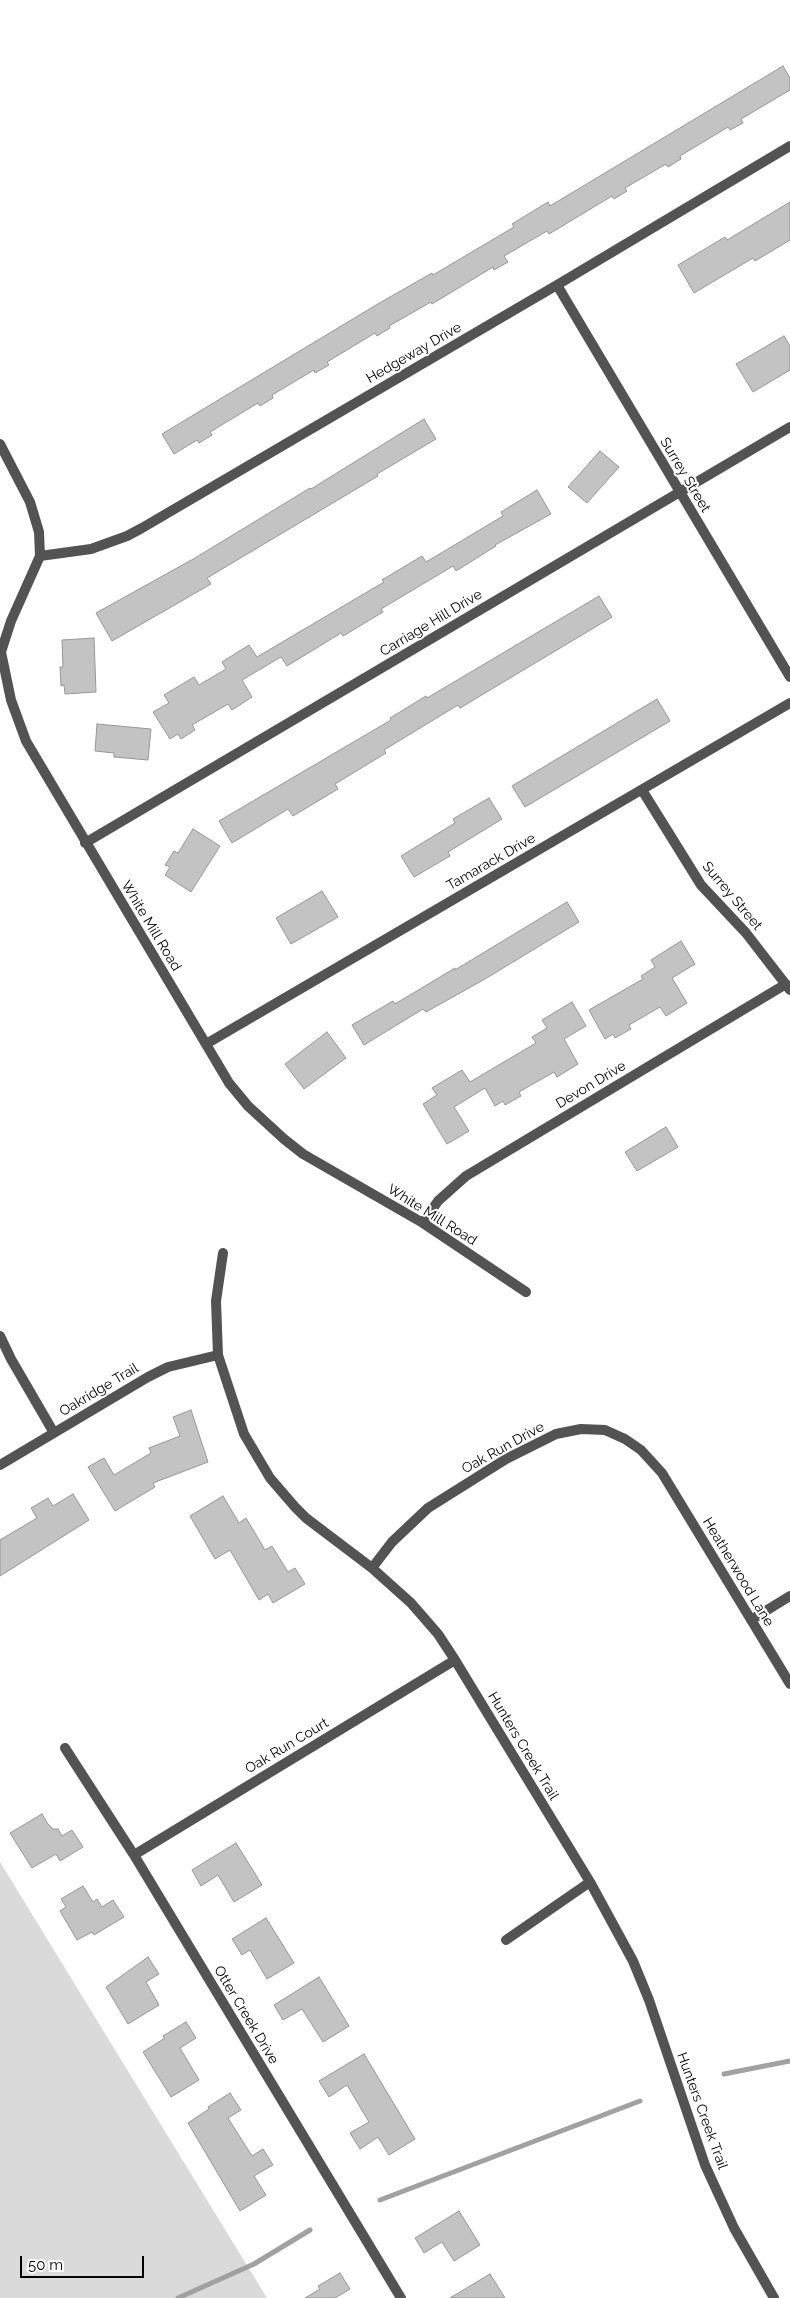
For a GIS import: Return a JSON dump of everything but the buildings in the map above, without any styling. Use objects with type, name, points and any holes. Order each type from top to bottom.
[{"type":"street","name":"Hedgeway Drive","points":[[40,556],[91,549],[127,536],[558,285],[790,146]]},
{"type":"street","name":"Surrey Street","points":[[558,285],[679,493],[790,677]]},
{"type":"street","name":"Carriage Hill Drive","points":[[85,843],[790,427]]},
{"type":"street","name":"White Mill Road","points":[[0,444],[30,502],[39,532],[40,556],[11,621],[1,652],[11,700],[26,742],[229,1083],[248,1106],[284,1139],[322,1167],[423,1223],[526,1292]]},
{"type":"street","name":"Tamarack Drive","points":[[206,1044],[790,702]]},
{"type":"street","name":"Surrey Street","points":[[642,790],[701,885],[746,933],[788,987]]},
{"type":"street","name":"Devon Drive","points":[[423,1223],[438,1201],[466,1176],[788,987]]},
{"type":"street","name":"Hunters Creek Trail","points":[[223,1253],[216,1301],[218,1355],[244,1434],[270,1478],[306,1518],[372,1568],[425,1617],[455,1660],[590,1882],[632,1961],[649,2000],[706,2165],[734,2228],[774,2298]]},
{"type":"street","points":[[0,1336],[10,1359],[54,1434]]},
{"type":"street","name":"Oakridge Trail","points":[[0,1465],[148,1377],[168,1367],[218,1355]]},
{"type":"street","name":"Oak Run Drive","points":[[372,1568],[392,1542],[428,1508],[540,1441],[572,1430],[605,1430],[625,1439],[648,1456],[662,1473],[678,1500]]},
{"type":"street","name":"Heatherwood Lane","points":[[678,1500],[790,1684]]},
{"type":"street","points":[[751,1620],[790,1596]]},
{"type":"street","name":"Oak Run Court","points":[[134,1855],[455,1660]]},
{"type":"street","name":"Otter Creek Drive","points":[[65,1748],[134,1855],[401,2298]]},
{"type":"street","points":[[506,1940],[590,1882]]},
{"type":"shaded area","points":[[0,1862],[267,2298],[0,2298]]},
{"type":"waterway","points":[[724,2074],[790,2061]]},
{"type":"waterway","points":[[380,2200],[640,2101]]},
{"type":"waterway","points":[[178,2298],[254,2264],[310,2230]]}]
